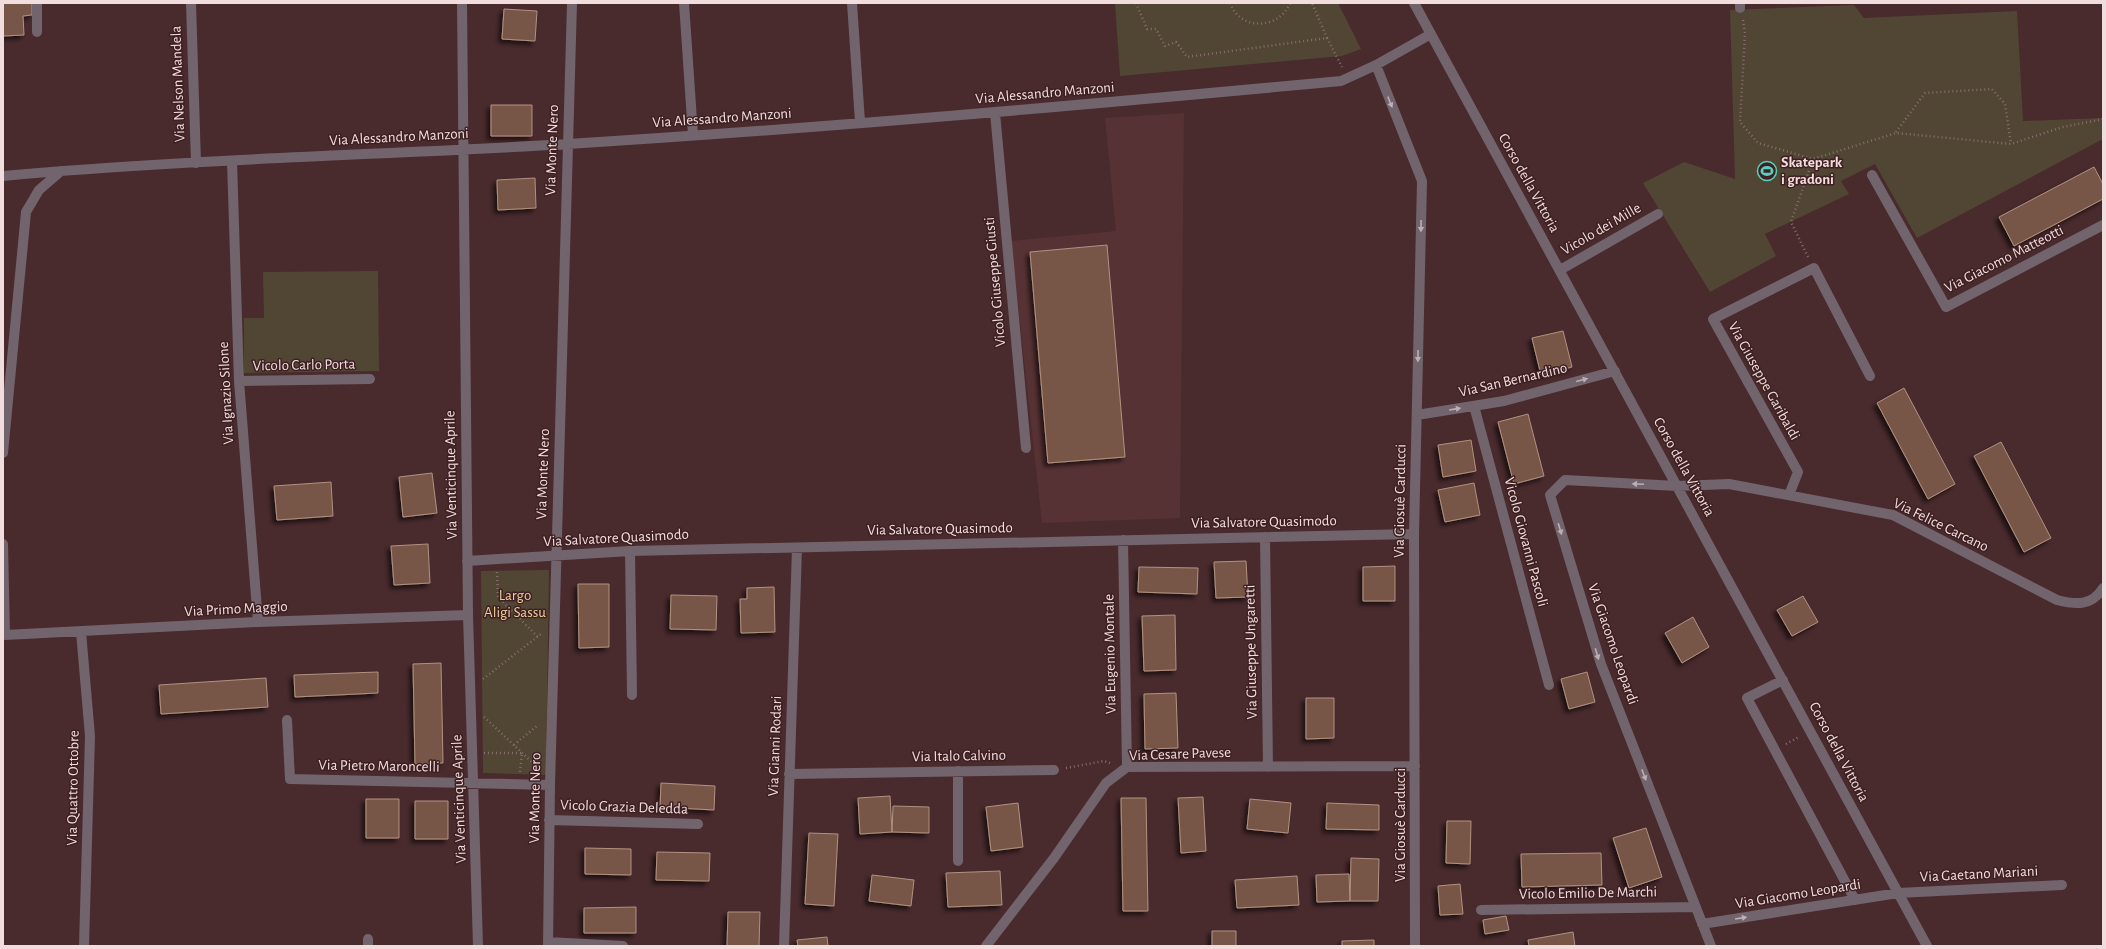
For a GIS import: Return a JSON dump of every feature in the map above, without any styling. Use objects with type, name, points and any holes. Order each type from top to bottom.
[{"type":"street","points":[[37,3],[38,32]]},
{"type":"street","name":"Via Nelson Mandela","points":[[191,3],[196,163]]},
{"type":"street","name":"Via Venticinque Aprile","points":[[462,3],[467,561],[478,946]]},
{"type":"street","name":"Via Monte Nero","points":[[548,944],[551,718],[572,3]]},
{"type":"street","points":[[684,3],[693,135]]},
{"type":"street","points":[[852,3],[860,122]]},
{"type":"street","name":"Corso della Vittoria","points":[[1414,3],[1927,946]]},
{"type":"street","name":"Via Alessandro Manzoni","points":[[3,176],[196,163],[568,144],[995,113],[1341,81],[1376,66],[1431,34]]},
{"type":"street","name":"Via Giosuè Carducci","points":[[1376,66],[1422,181],[1414,534],[1415,946]]},
{"type":"street","name":"Vicolo Giuseppe Giusti","points":[[995,113],[1026,448]]},
{"type":"street","name":"Via Ignazio Silone","points":[[232,161],[238,381],[258,622]]},
{"type":"street","points":[[3,453],[26,212],[39,190],[61,171]]},
{"type":"street","name":"Via Giacomo Matteotti","points":[[1872,175],[1946,307],[2103,225]]},
{"type":"street","name":"Vicolo dei Mille","points":[[1560,270],[1658,214]]},
{"type":"street","points":[[1814,268],[1870,376]]},
{"type":"street","name":"Via Giuseppe Garibaldi","points":[[1789,495],[1798,472],[1713,319],[1814,268]]},
{"type":"street","name":"Via San Bernardino","points":[[1417,416],[1504,401],[1615,371]]},
{"type":"street","name":"Vicolo Carlo Porta","points":[[238,381],[370,379]]},
{"type":"street","name":"Vicolo Giovanni Pascoli","points":[[1474,406],[1550,685]]},
{"type":"street","name":"Via Giacomo Leopardi","points":[[1677,486],[1565,480],[1550,496],[1600,664],[1711,946]]},
{"type":"street","name":"Via Felice Carcano","points":[[1677,486],[1729,484],[1892,515],[2057,600],[2073,604],[2090,602],[2099,595],[2103,588]]},
{"type":"street","name":"Via Salvatore Quasimodo","points":[[467,561],[630,551],[1414,534]]},
{"type":"street","name":"Via Giuseppe Ungaretti","points":[[1265,537],[1268,767]]},
{"type":"street","name":"Via Eugenio Montale","points":[[1123,540],[1127,767]]},
{"type":"street","name":"Via Primo Maggio","points":[[3,544],[5,635],[258,622],[468,615]]},
{"type":"street","name":"Via Gianni Rodari","points":[[784,946],[797,548]]},
{"type":"street","points":[[630,551],[632,695]]},
{"type":"street","name":"Via Quattro Ottobre","points":[[82,632],[90,736],[84,946]]},
{"type":"street","points":[[1783,680],[1747,698],[1855,900]]},
{"type":"street","name":"Via Pietro Maroncelli","points":[[287,720],[290,779],[550,785]]},
{"type":"street","name":"Via Cesare Pavese","points":[[986,946],[1054,858],[1106,783],[1127,767],[1415,766]]},
{"type":"street","name":"Via Italo Calvino","points":[[790,774],[1054,770]]},
{"type":"street","points":[[958,771],[958,861]]},
{"type":"street","name":"Vicolo Grazia Deledda","points":[[549,820],[698,824]]},
{"type":"street","name":"Via Gaetano Mariani","points":[[1898,893],[2062,885]]},
{"type":"street","name":"Via Giacomo Leopardi","points":[[1702,924],[1898,893]]},
{"type":"street","name":"Vicolo Emilio De Marchi","points":[[1481,910],[1696,907]]},
{"type":"street","points":[[548,944],[623,946]]},
{"type":"path","points":[[1136,3],[1147,29],[1156,29],[1165,46],[1176,42],[1187,57],[1326,38]]},
{"type":"path","points":[[1230,3],[1242,19],[1258,24],[1275,21],[1282,16],[1290,3]]},
{"type":"path","points":[[1312,3],[1326,38],[1348,78]]},
{"type":"path","points":[[1740,6],[1745,33],[1740,122],[1758,143],[1813,159],[1896,132],[2011,144],[2063,127],[2103,119]]},
{"type":"path","points":[[1896,132],[1925,92],[1992,89],[2005,104],[2011,144]]},
{"type":"path","points":[[1813,159],[1791,222],[1814,268]]},
{"type":"path","points":[[497,559],[498,597],[538,637]]},
{"type":"path","points":[[470,678],[482,679],[548,629],[554,629]]},
{"type":"path","points":[[471,715],[483,716],[546,775],[550,785]]},
{"type":"path","points":[[514,745],[547,718],[551,718]]},
{"type":"path","points":[[1774,750],[1810,731]]},
{"type":"path","points":[[472,753],[522,753]]},
{"type":"path","points":[[520,785],[522,753]]},
{"type":"path","points":[[1054,770],[1104,761],[1127,767]]},
{"type":"shaded area","points":[[1184,113],[1180,518],[1042,523],[1011,241],[1116,231],[1105,118]]},
{"type":"green space","points":[[1115,3],[1338,3],[1361,49],[1342,56],[1120,76]]},
{"type":"green space","points":[[1854,5],[1864,18],[2017,11],[2023,121],[2103,118],[2103,139],[1917,238],[1875,164],[1841,181],[1849,194],[1765,234],[1776,256],[1710,292],[1643,183],[1684,162],[1735,179],[1730,10]]},
{"type":"green space","points":[[378,271],[379,371],[244,373],[244,318],[264,318],[263,272]]},
{"type":"green space","name":"Largo Aligi Sassu","points":[[549,570],[546,775],[483,773],[481,571]]},
{"type":"building","points":[[3,3],[32,3],[32,15],[23,16],[24,35],[3,36]]},
{"type":"building","points":[[504,9],[537,11],[535,41],[502,39]]},
{"type":"building","points":[[491,105],[532,105],[532,136],[491,136]]},
{"type":"building","points":[[2094,167],[2103,184],[2103,199],[2014,246],[1999,217]]},
{"type":"building","points":[[535,178],[536,208],[498,210],[497,180]]},
{"type":"building","points":[[1107,245],[1125,457],[1048,463],[1030,252]]},
{"type":"building","points":[[1563,331],[1572,367],[1541,375],[1532,338]]},
{"type":"building","points":[[1904,388],[1955,484],[1928,499],[1877,403]]},
{"type":"building","points":[[1528,414],[1544,476],[1514,484],[1498,422]]},
{"type":"building","points":[[1471,440],[1476,471],[1443,477],[1438,445]]},
{"type":"building","points":[[2001,442],[2051,538],[2024,552],[1974,456]]},
{"type":"building","points":[[432,473],[437,513],[403,517],[399,477]]},
{"type":"building","points":[[331,482],[333,516],[277,520],[274,486]]},
{"type":"building","points":[[1474,483],[1480,515],[1445,522],[1438,490]]},
{"type":"building","points":[[428,544],[430,583],[394,585],[391,546]]},
{"type":"building","points":[[1246,561],[1248,597],[1216,598],[1214,562]]},
{"type":"building","points":[[1395,566],[1395,601],[1363,601],[1363,567]]},
{"type":"building","points":[[1139,567],[1198,568],[1197,594],[1138,592]]},
{"type":"building","points":[[578,584],[609,584],[609,647],[579,648]]},
{"type":"building","points":[[774,587],[775,632],[741,633],[740,599],[747,599],[747,588]]},
{"type":"building","points":[[671,595],[717,596],[716,630],[670,629]]},
{"type":"building","points":[[1803,596],[1818,622],[1792,636],[1777,610]]},
{"type":"building","points":[[1175,615],[1176,670],[1144,671],[1142,616]]},
{"type":"building","points":[[1693,617],[1709,647],[1682,663],[1665,633]]},
{"type":"building","points":[[441,663],[443,763],[415,764],[413,664]]},
{"type":"building","points":[[378,672],[378,693],[295,697],[294,675]]},
{"type":"building","points":[[1587,672],[1595,702],[1569,709],[1561,679]]},
{"type":"building","points":[[266,678],[268,707],[161,714],[159,685]]},
{"type":"building","points":[[1176,693],[1178,748],[1145,749],[1144,694]]},
{"type":"building","points":[[1306,698],[1334,698],[1334,738],[1306,739]]},
{"type":"building","points":[[661,783],[715,786],[714,810],[660,807]]},
{"type":"building","points":[[890,796],[892,832],[860,834],[858,798]]},
{"type":"building","points":[[1203,797],[1206,851],[1181,853],[1178,798]]},
{"type":"building","points":[[1121,798],[1146,798],[1148,911],[1123,911]]},
{"type":"building","points":[[366,799],[399,799],[399,838],[366,838]]},
{"type":"building","points":[[1250,799],[1291,803],[1288,833],[1247,829]]},
{"type":"building","points":[[415,801],[448,801],[448,839],[415,839]]},
{"type":"building","points":[[1018,803],[1023,847],[991,851],[986,807]]},
{"type":"building","points":[[1327,803],[1379,805],[1379,830],[1326,829]]},
{"type":"building","points":[[893,806],[929,807],[929,833],[892,832]]},
{"type":"building","points":[[1447,821],[1471,821],[1470,864],[1446,863]]},
{"type":"building","points":[[1646,828],[1662,877],[1629,888],[1613,838]]},
{"type":"building","points":[[809,833],[838,834],[834,906],[805,904]]},
{"type":"building","points":[[585,848],[631,849],[631,875],[585,874]]},
{"type":"building","points":[[657,852],[710,853],[709,881],[656,880]]},
{"type":"building","points":[[1601,853],[1602,885],[1522,887],[1521,854]]},
{"type":"building","points":[[1351,858],[1379,859],[1378,901],[1350,901]]},
{"type":"building","points":[[1000,871],[1002,905],[948,907],[946,873]]},
{"type":"building","points":[[1349,874],[1350,901],[1317,902],[1316,875]]},
{"type":"building","points":[[872,875],[914,880],[911,906],[869,901]]},
{"type":"building","points":[[1297,876],[1299,905],[1237,908],[1235,880]]},
{"type":"building","points":[[1460,884],[1463,914],[1440,915],[1438,886]]},
{"type":"building","points":[[636,907],[636,933],[584,933],[584,908]]},
{"type":"building","points":[[728,912],[760,912],[759,946],[727,946]]},
{"type":"building","points":[[1506,916],[1509,930],[1485,934],[1483,920]]},
{"type":"building","points":[[1212,931],[1236,931],[1236,946],[1212,946]]},
{"type":"building","points":[[1573,932],[1575,946],[1529,946],[1528,940]]},
{"type":"building","points":[[827,937],[828,946],[798,946],[797,940]]},
{"type":"building","points":[[1374,940],[1374,946],[1342,946],[1342,941]]},
{"type":"place","name":"Skatepark i gradoni","points":[[1767,171]]}]
